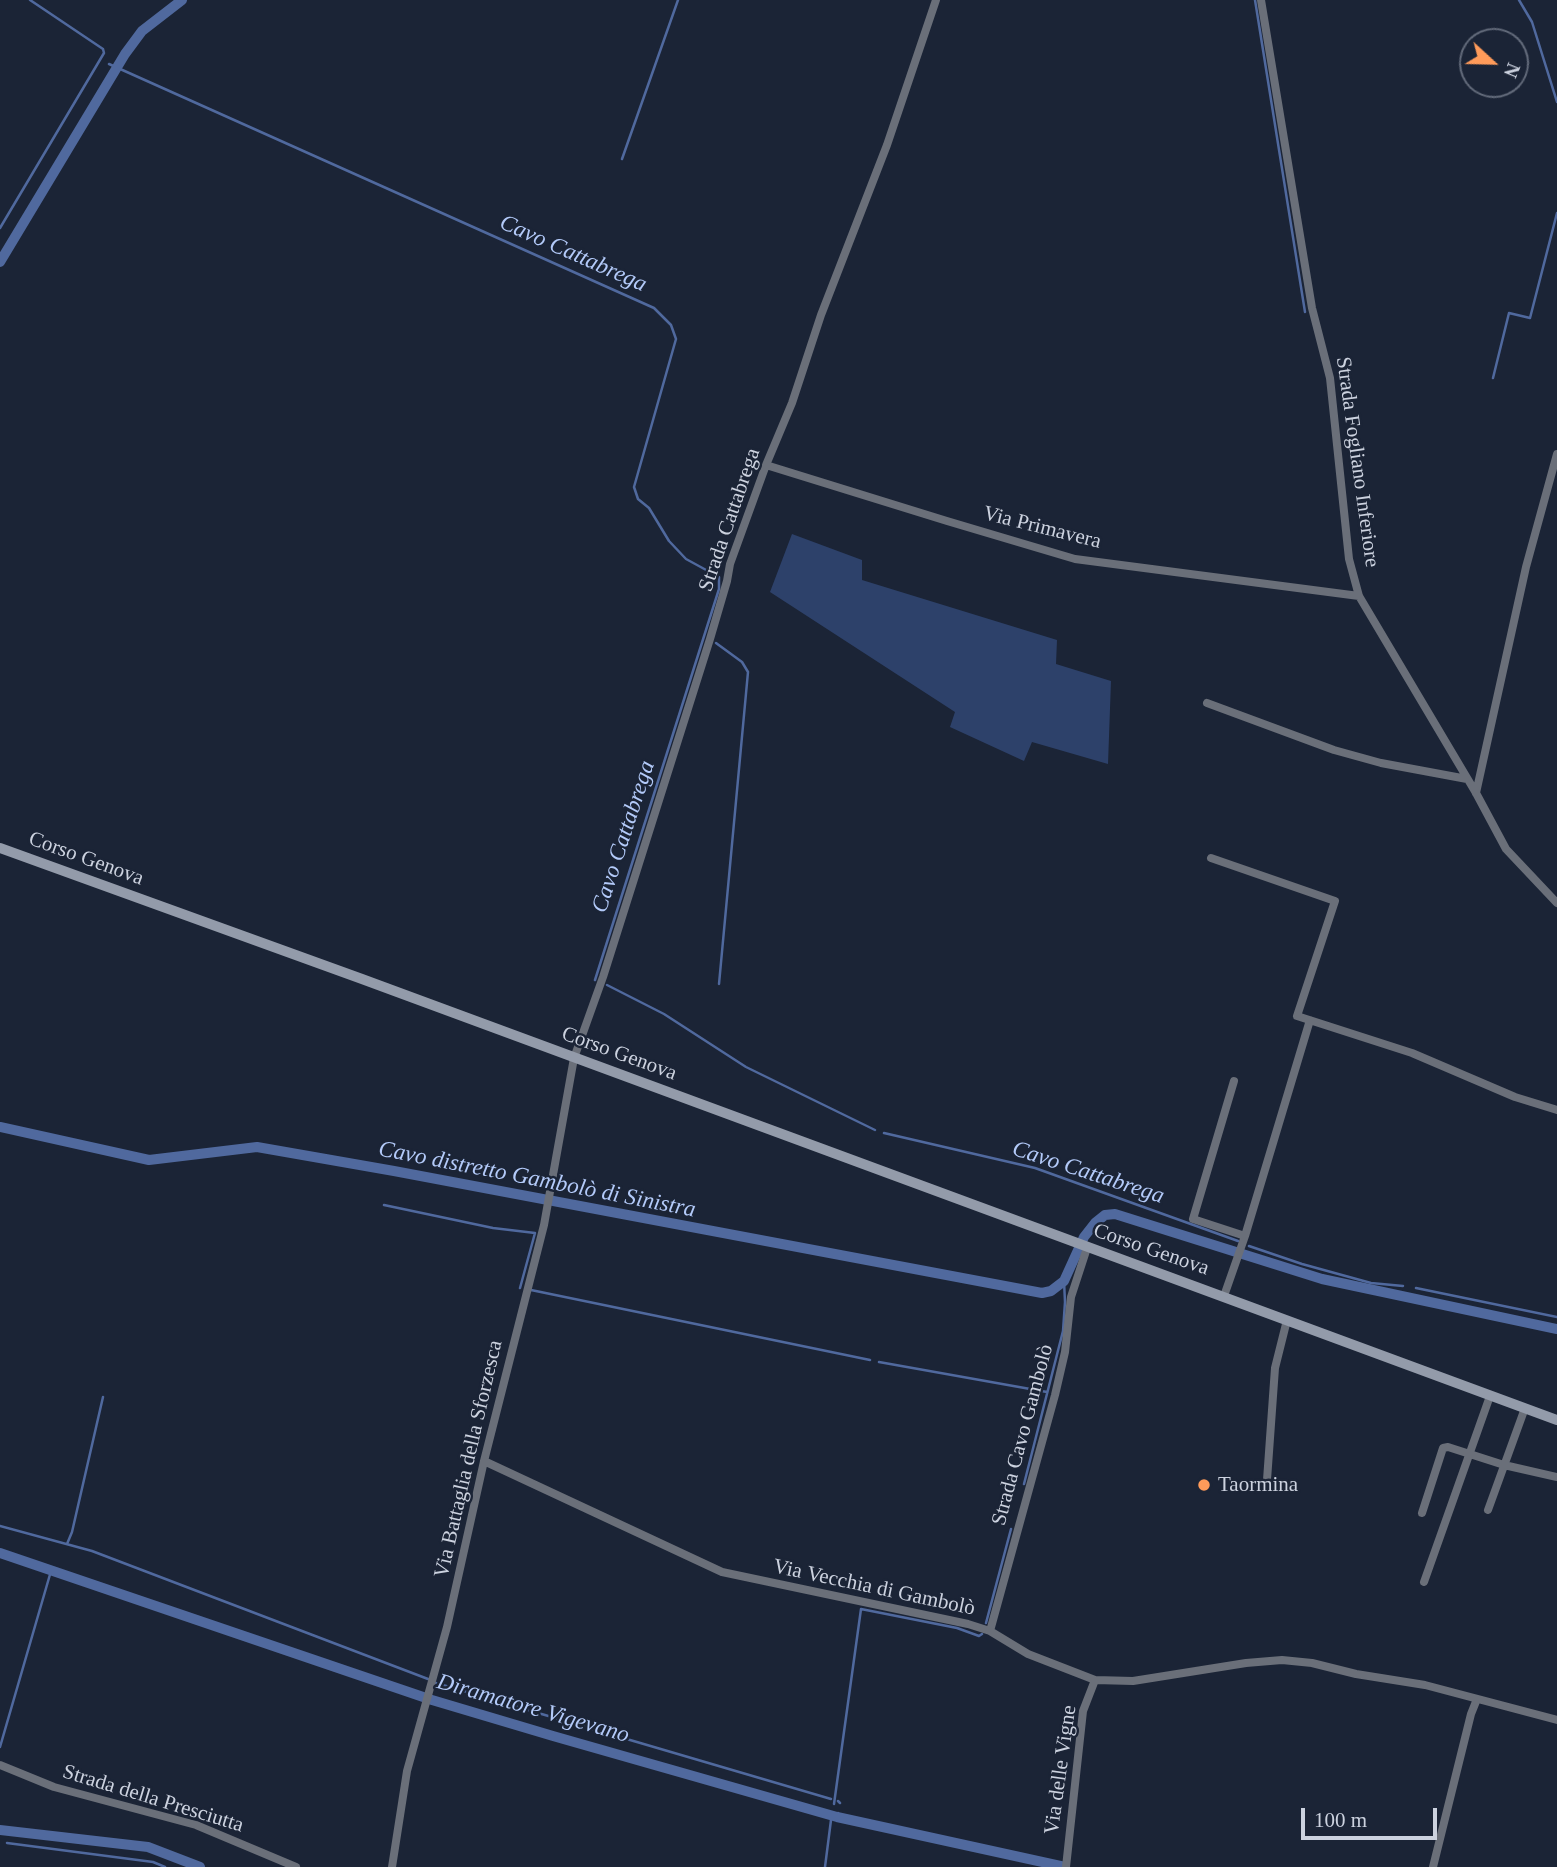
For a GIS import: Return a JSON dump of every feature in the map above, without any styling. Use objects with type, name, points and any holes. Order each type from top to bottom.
[{"type":"main road","name":"Corso Genova","points":[[0,848],[1557,1420]]},
{"type":"street","name":"Strada Cattabrega","points":[[574,1058],[603,978],[710,639],[730,564],[792,402],[821,315],[887,145],[936,0]]},
{"type":"street","name":"Strada Fogliano Inferiore","points":[[1261,0],[1312,308],[1330,378],[1349,559],[1359,596],[1468,779],[1506,849],[1557,903]]},
{"type":"street","points":[[1476,793],[1527,567],[1557,454]]},
{"type":"street","name":"Via Primavera","points":[[766,465],[1075,559],[1359,596]]},
{"type":"street","points":[[1207,703],[1334,750],[1381,763],[1468,779]]},
{"type":"street","points":[[1210,858],[1335,901],[1297,1016],[1412,1052],[1515,1097],[1557,1110]]},
{"type":"street","name":"Corso Genova","points":[[1224,1296],[1245,1236],[1310,1020]]},
{"type":"street","name":"Via Battaglia della Sforzesca","points":[[392,1867],[407,1771],[450,1614],[484,1461],[550,1202],[574,1058]]},
{"type":"street","name":"Corso Genova","points":[[1234,1081],[1193,1219],[1245,1236]]},
{"type":"street","name":"Strada Cavo Gambolò","points":[[990,1631],[1055,1395],[1065,1352],[1071,1297],[1087,1248]]},
{"type":"street","points":[[1267,1480],[1275,1368],[1287,1320]]},
{"type":"street","points":[[1424,1581],[1490,1396]]},
{"type":"street","points":[[1488,1510],[1525,1408]]},
{"type":"street","points":[[1422,1513],[1443,1448],[1448,1447],[1504,1465],[1557,1477]]},
{"type":"street","name":"Via Vecchia di Gambolò","points":[[484,1461],[722,1572],[952,1619],[990,1631],[1028,1654],[1095,1680],[1133,1681],[1282,1660],[1312,1663],[1356,1674],[1425,1685],[1557,1720]]},
{"type":"street","name":"Via delle Vigne","points":[[1067,1866],[1083,1711],[1095,1680]]},
{"type":"street","points":[[1433,1867],[1477,1699]]},
{"type":"street","name":"Strada della Presciutta","points":[[0,1765],[54,1787],[196,1825],[296,1867]]},
{"type":"shaded area","points":[[792,534],[862,560],[862,580],[1057,640],[1056,664],[1111,681],[1108,764],[1032,742],[1024,761],[950,727],[955,712],[770,592]]},
{"type":"waterway","name":"Cavo Cattabrega","points":[[0,228],[104,53],[103,49],[30,0]]},
{"type":"waterway","points":[[0,262],[125,54],[142,31],[182,0]]},
{"type":"waterway","points":[[622,159],[678,0]]},
{"type":"waterway","points":[[1255,0],[1305,312]]},
{"type":"waterway","points":[[1519,0],[1532,22],[1557,102]]},
{"type":"waterway","name":"Cavo Cattabrega","points":[[109,64],[654,308],[671,325],[676,339],[634,487],[638,499],[649,508],[669,541],[686,559],[719,577],[719,589],[595,980]]},
{"type":"waterway","points":[[1493,378],[1509,313],[1530,318],[1557,213]]},
{"type":"waterway","points":[[716,643],[742,662],[748,672],[719,984]]},
{"type":"waterway","name":"Cavo Cattabrega","points":[[607,985],[664,1014],[746,1067],[875,1130]]},
{"type":"waterway","name":"Cavo distretto Gambolò di Sinistra","points":[[0,1127],[149,1160],[257,1147],[1042,1293],[1051,1291],[1064,1281],[1084,1237],[1095,1223],[1105,1215],[1115,1214],[1322,1279],[1557,1329]]},
{"type":"waterway","name":"Cavo Cattabrega","points":[[884,1133],[1035,1168],[1238,1241]]},
{"type":"waterway","points":[[384,1205],[493,1228],[535,1233],[520,1288]]},
{"type":"waterway","name":"Cavo Cattabrega","points":[[1249,1246],[1371,1283],[1403,1286]]},
{"type":"waterway","name":"Cavo distretto Gambolò di Sinistra","points":[[1024,1484],[1063,1331],[1064,1281]]},
{"type":"waterway","name":"Cavo Cattabrega","points":[[1416,1288],[1557,1317]]},
{"type":"waterway","points":[[531,1290],[870,1360]]},
{"type":"waterway","name":"Cavo distretto Gambolò di Sinistra","points":[[879,1362],[1047,1392]]},
{"type":"waterway","points":[[67,1544],[103,1397]]},
{"type":"waterway","name":"Cavo distretto Gambolò di Sinistra","points":[[0,1526],[92,1551],[428,1679]]},
{"type":"waterway","name":"Cavo distretto Gambolò di Sinistra","points":[[986,1623],[1011,1529]]},
{"type":"waterway","name":"Diramatore Vigevano","points":[[0,1553],[432,1700],[553,1736],[837,1817],[1065,1867]]},
{"type":"waterway","points":[[0,1747],[51,1571]]},
{"type":"waterway","name":"Cavo distretto Gambolò di Sinistra","points":[[834,1804],[861,1609],[957,1628],[979,1636],[982,1634]]},
{"type":"waterway","name":"Cavo distretto Gambolò di Sinistra","points":[[436,1683],[831,1799]]},
{"type":"waterway","name":"Cavo distretto Gambolò di Sinistra","points":[[837,1817],[838,1813]]},
{"type":"waterway","name":"Cavo distretto Gambolò di Sinistra","points":[[825,1867],[831,1820]]},
{"type":"waterway","points":[[0,1830],[148,1847],[200,1867]]},
{"type":"waterway","points":[[7,1843],[153,1862],[165,1867]]},
{"type":"place","name":"Taormina","points":[[1204,1485]]}]
